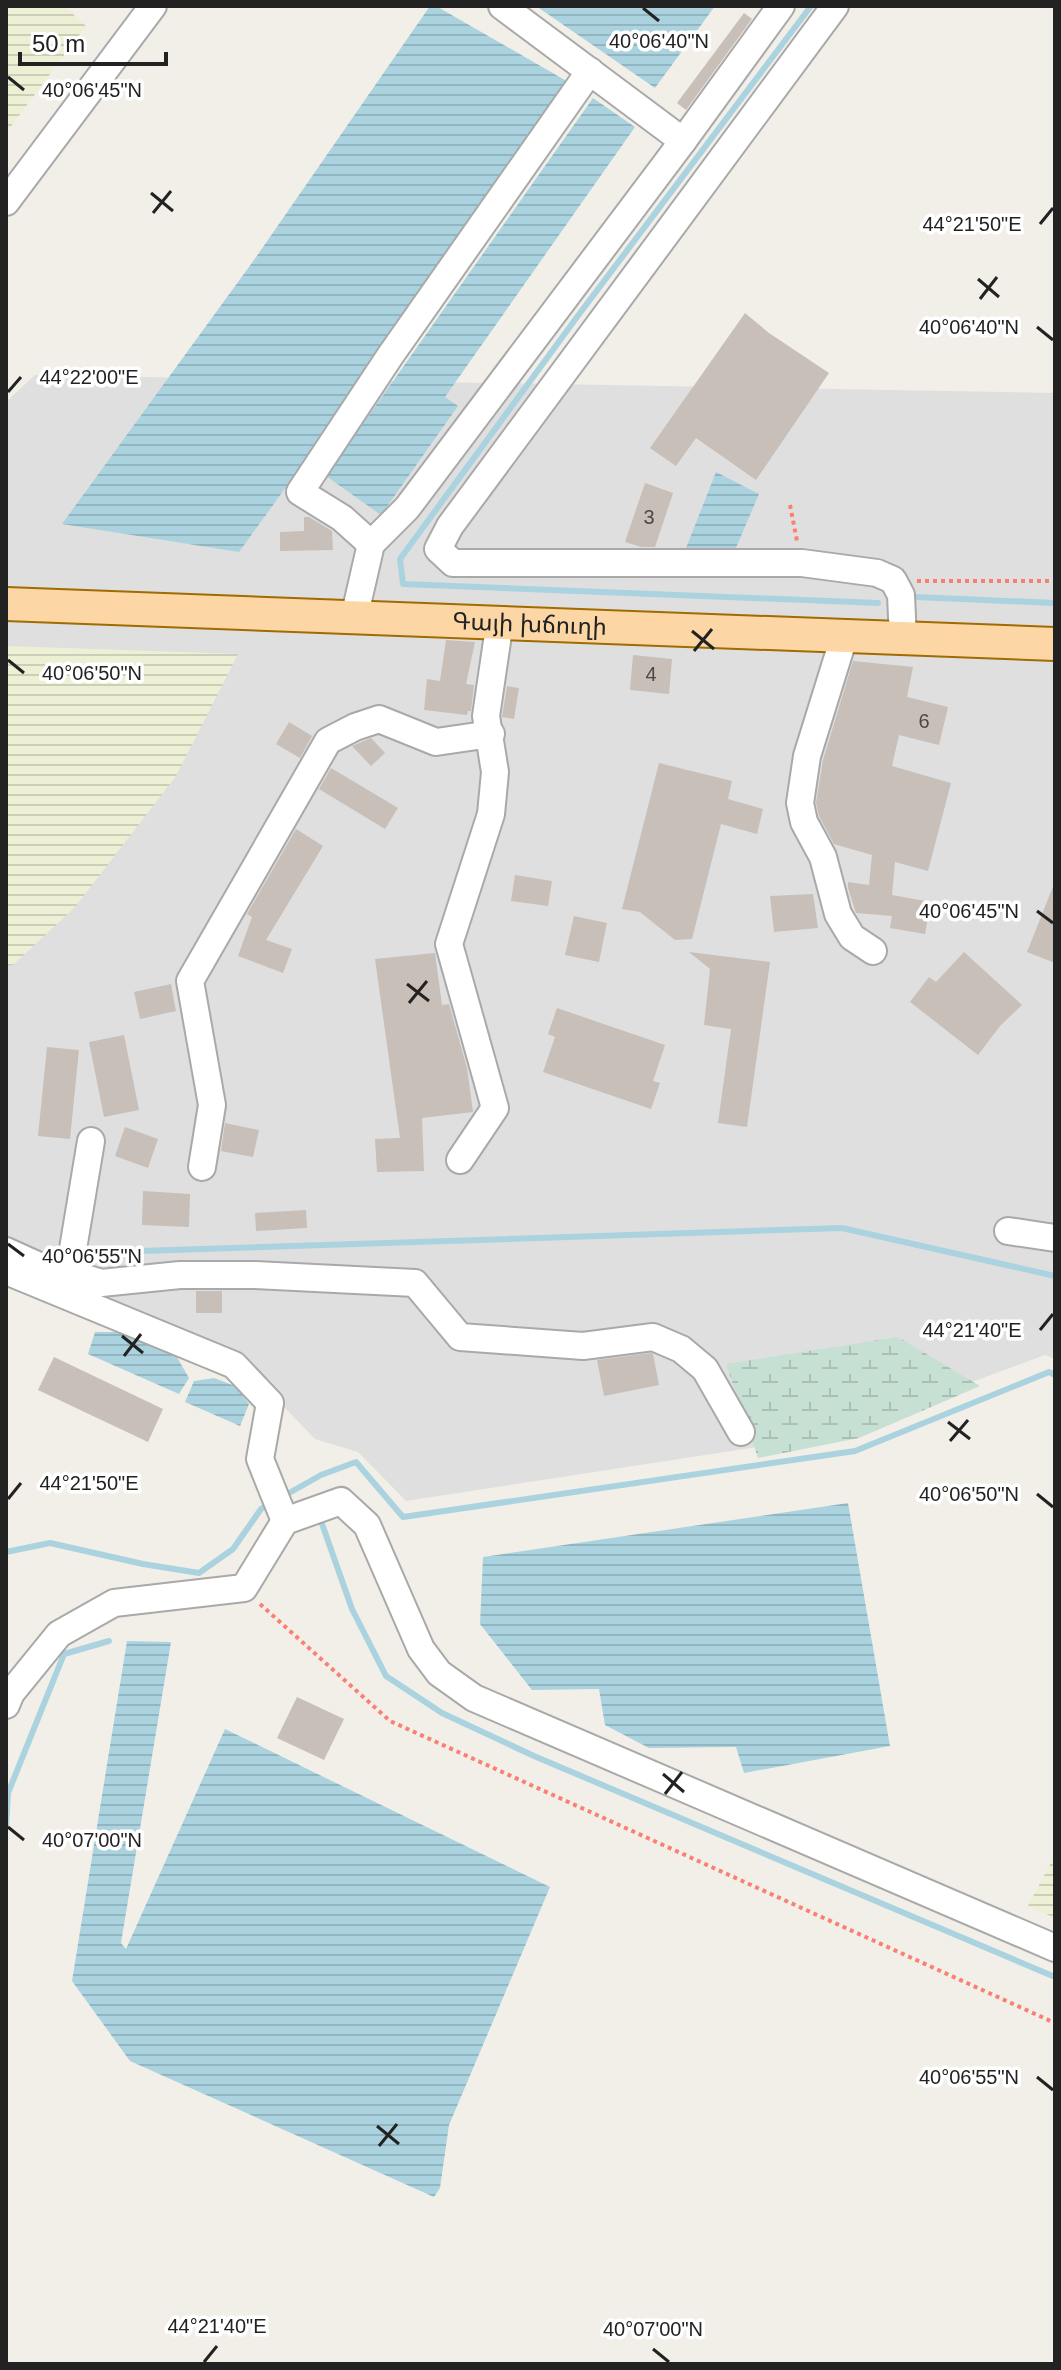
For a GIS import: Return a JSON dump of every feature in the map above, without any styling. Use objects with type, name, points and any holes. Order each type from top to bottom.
[{"type":"main road","name":"Գայի խճուղի","points":[[6,604],[1055,644]]},
{"type":"street","points":[[6,202],[153,6]]},
{"type":"street","points":[[502,6],[683,141]]},
{"type":"street","points":[[354,618],[371,544],[407,508],[781,6]]},
{"type":"street","points":[[835,6],[459,514],[438,549],[453,563],[802,563],[877,573],[893,580],[901,595],[903,639]]},
{"type":"street","points":[[371,544],[342,518],[300,492],[390,356],[590,71]]},
{"type":"street","points":[[460,1160],[495,1108],[449,944],[491,814],[495,772],[486,716],[500,621]]},
{"type":"street","points":[[844,637],[807,756],[800,803],[804,822],[823,857],[838,914],[852,937],[873,951]]},
{"type":"street","points":[[202,1167],[212,1105],[190,981],[328,741],[379,719],[436,742],[491,734]]},
{"type":"street","points":[[69,1273],[91,1141]]},
{"type":"street","points":[[1008,1231],[1055,1238]]},
{"type":"street","points":[[6,1251],[37,1265],[101,1283],[180,1275],[255,1275],[415,1283],[460,1337],[583,1346],[653,1337],[681,1349],[705,1369],[741,1432]]},
{"type":"street","points":[[6,1271],[234,1365],[270,1403],[260,1459],[284,1518]]},
{"type":"street","points":[[6,1705],[11,1693],[59,1634],[114,1603],[244,1588],[284,1518],[341,1501],[367,1525],[421,1649],[439,1673],[474,1698],[1055,1948]]},
{"type":"path","points":[[790,505],[802,563]]},
{"type":"path","points":[[893,580],[1055,581]]},
{"type":"path","points":[[244,1588],[390,1721],[1055,2023]]},
{"type":"shaded area","points":[[35,375],[1055,393],[1055,1359],[1045,1355],[823,1437],[406,1501],[358,1452],[315,1439],[260,1382],[6,1273],[6,402]]},
{"type":"green space","points":[[6,6],[64,6],[86,26],[6,133]]},
{"type":"green space","points":[[6,646],[238,654],[176,776],[75,907],[13,965],[6,966]]},
{"type":"green space","points":[[898,1337],[980,1386],[859,1438],[758,1458],[726,1364]]},
{"type":"green space","points":[[1055,1855],[1055,1918],[1028,1906]]},
{"type":"water","points":[[430,6],[436,6],[570,83],[381,356],[239,552],[62,524],[254,260]]},
{"type":"water","points":[[536,6],[715,6],[655,88]]},
{"type":"water","points":[[593,98],[635,127],[445,397],[458,406],[381,515],[326,476]]},
{"type":"water","points":[[716,472],[759,494],[732,557],[686,548]]},
{"type":"water","points":[[95,1332],[131,1332],[174,1352],[189,1378],[179,1394],[88,1354]]},
{"type":"water","points":[[214,1378],[235,1386],[249,1404],[240,1426],[185,1402],[194,1381]]},
{"type":"water","points":[[848,1503],[890,1746],[744,1773],[736,1747],[649,1748],[605,1725],[599,1689],[532,1690],[480,1624],[483,1557]]},
{"type":"water","points":[[127,1641],[171,1642],[121,1943],[126,1949],[225,1729],[550,1887],[449,2125],[440,2188],[434,2197],[130,2061],[72,1981]]},
{"type":"building","points":[[744,13],[752,19],[686,110],[677,103]]},
{"type":"building","points":[[745,313],[829,373],[756,480],[696,438],[676,466],[650,448]]},
{"type":"building","points":[[645,483],[673,493],[655,547],[625,542]]},
{"type":"building","points":[[304,517],[332,531],[333,550],[280,551],[280,532],[304,531]]},
{"type":"building","points":[[446,640],[475,642],[466,684],[474,685],[471,711],[467,715],[424,710],[427,679],[440,681]]},
{"type":"building","points":[[633,655],[672,659],[669,694],[630,690]]},
{"type":"building","points":[[853,661],[913,667],[907,697],[948,707],[939,745],[899,735],[892,766],[951,783],[928,871],[895,862],[892,895],[931,902],[925,934],[890,928],[892,916],[856,913],[848,882],[869,885],[872,855],[834,844],[819,816],[816,803],[823,760]]},
{"type":"building","points":[[507,686],[519,688],[514,719],[502,717]]},
{"type":"building","points":[[289,722],[312,736],[300,758],[276,744]]},
{"type":"building","points":[[371,738],[385,753],[371,766],[352,746]]},
{"type":"building","points":[[659,763],[732,781],[728,799],[763,809],[757,834],[721,824],[692,939],[675,940],[640,912],[622,909]]},
{"type":"building","points":[[331,768],[398,808],[385,829],[319,789]]},
{"type":"building","points":[[296,829],[323,846],[266,940],[292,949],[283,973],[238,956],[252,917],[247,914]]},
{"type":"building","points":[[515,875],[552,881],[548,906],[511,901]]},
{"type":"building","points":[[1055,884],[1055,963],[1027,952]]},
{"type":"building","points":[[813,894],[818,928],[774,932],[770,896]]},
{"type":"building","points":[[574,916],[607,923],[599,962],[565,955]]},
{"type":"building","points":[[689,952],[770,962],[747,1127],[718,1123],[731,1029],[704,1025],[710,969]]},
{"type":"building","points":[[964,952],[1022,1005],[1000,1026],[978,1055],[910,1002],[929,977],[936,982]]},
{"type":"building","points":[[435,953],[442,1005],[449,1004],[467,1068],[473,1112],[422,1118],[424,1171],[377,1172],[375,1139],[400,1138],[375,959]]},
{"type":"building","points":[[171,984],[176,1011],[140,1019],[134,992]]},
{"type":"building","points":[[557,1008],[665,1045],[653,1081],[660,1083],[651,1109],[543,1072],[555,1037],[548,1034]]},
{"type":"building","points":[[124,1035],[139,1110],[104,1117],[89,1042]]},
{"type":"building","points":[[47,1047],[79,1050],[70,1139],[38,1136]]},
{"type":"building","points":[[225,1123],[259,1130],[253,1157],[221,1151]]},
{"type":"building","points":[[125,1127],[158,1139],[148,1168],[115,1156]]},
{"type":"building","points":[[143,1191],[190,1194],[189,1227],[142,1225]]},
{"type":"building","points":[[306,1210],[307,1228],[256,1231],[255,1213]]},
{"type":"building","points":[[196,1291],[222,1291],[222,1313],[196,1313]]},
{"type":"building","points":[[651,1353],[659,1385],[604,1396],[597,1360]]},
{"type":"building","points":[[54,1357],[163,1409],[148,1442],[38,1390]]},
{"type":"building","points":[[297,1697],[344,1719],[324,1760],[277,1738]]},
{"type":"waterway","points":[[811,6],[400,559],[403,584],[878,603]]},
{"type":"waterway","points":[[916,597],[1055,603]]},
{"type":"waterway","points":[[110,1252],[842,1228],[1055,1276]]},
{"type":"waterway","points":[[282,1497],[321,1475],[356,1462],[403,1517],[855,1451],[1049,1372],[1055,1375]]},
{"type":"waterway","points":[[6,1552],[50,1543],[199,1573],[233,1549],[261,1509],[272,1502]]},
{"type":"waterway","points":[[321,1521],[352,1609],[386,1676],[442,1713],[534,1756],[1055,1977]]},
{"type":"waterway","points":[[6,1827],[8,1793],[64,1654],[109,1641]]}]
